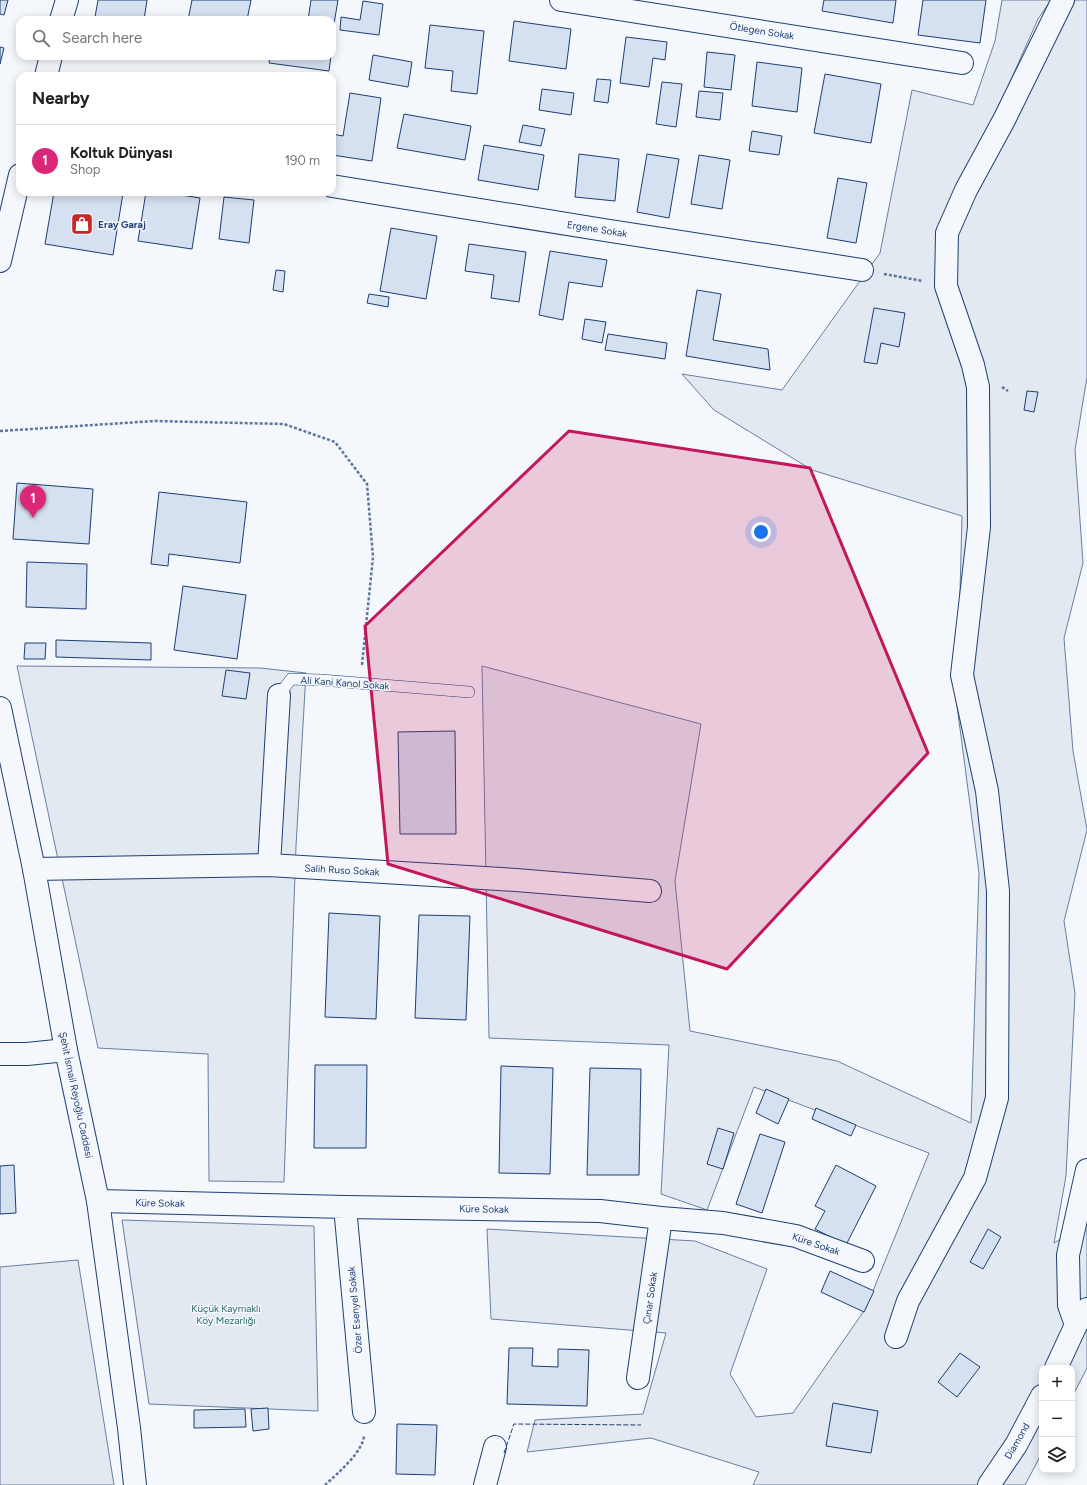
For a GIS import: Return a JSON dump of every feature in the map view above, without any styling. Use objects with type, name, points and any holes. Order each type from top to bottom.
[{"type":"street","points":[[62,16],[67,0]]},
{"type":"street","name":"Ötlegen Sokak","points":[[561,0],[962,63]]},
{"type":"street","points":[[896,1337],[908,1301],[975,1178],[997,1098],[998,891],[987,791],[962,675],[979,527],[978,387],[973,366],[946,286],[947,233],[966,190],[1004,120],[1063,0]]},
{"type":"street","points":[[47,72],[50,60]]},
{"type":"street","name":"Ergene Sokak","points":[[336,187],[862,270]]},
{"type":"street","points":[[0,261],[16,192]]},
{"type":"street","name":"Ali Kani Kanol Sokak","points":[[269,865],[279,696]]},
{"type":"street","name":"Şehit İsmail Reyoğlu Caddesi","points":[[0,708],[34,869],[66,1050],[98,1201],[129,1428],[135,1485]]},
{"type":"street","name":"Salih Ruso Sokak","points":[[34,869],[269,865],[516,880],[650,891]]},
{"type":"street","points":[[0,1054],[27,1054],[66,1050]]},
{"type":"street","points":[[1057,1365],[1081,1317],[1069,1305],[1068,1255],[1087,1170]]},
{"type":"street","name":"Küre Sokak","points":[[98,1201],[600,1211],[723,1223],[796,1236],[863,1261]]},
{"type":"street","name":"Özer Esenyel Sokak","points":[[345,1207],[364,1412]]},
{"type":"street","name":"Çınar Sokak","points":[[638,1378],[661,1218]]},
{"type":"street","name":"Diamond","points":[[989,1485],[1016,1445],[1039,1401]]},
{"type":"street","points":[[485,1485],[495,1447]]},
{"type":"lane","name":"Ali Kani Kanol Sokak","points":[[279,696],[291,679],[469,692]]},
{"type":"path","points":[[862,270],[946,286]]},
{"type":"path","points":[[0,431],[155,421],[284,424],[335,442],[367,484],[373,557],[360,683]]},
{"type":"path","points":[[325,1485],[349,1463],[364,1440],[364,1412]]},
{"type":"highlighted area","points":[[569,431],[810,468],[928,753],[727,969],[388,864],[365,626]]},
{"type":"green space","points":[[1002,0],[1051,0],[1038,19],[1005,93],[1064,0],[1087,0],[1087,377],[1075,450],[1083,563],[1064,638],[1073,751],[1087,830],[1064,921],[1075,993],[1066,1176],[1054,1243],[1087,1223],[1087,1368],[1075,1391],[1075,1365],[1039,1365],[1039,1459],[1025,1485],[753,1485],[759,1472],[651,1438],[527,1452],[535,1420],[643,1414],[666,1333],[491,1319],[487,1229],[695,1241],[767,1269],[730,1374],[756,1417],[793,1413],[866,1308],[929,1153],[754,1087],[707,1210],[661,1194],[669,1045],[489,1038],[482,666],[701,724],[675,881],[690,1031],[837,1061],[971,1123],[979,873],[957,706],[962,516],[812,470],[714,410],[682,374],[782,390],[880,253],[912,90],[973,105],[995,41]]},
{"type":"green space","points":[[17,666],[260,668],[306,673],[296,846],[284,1182],[209,1181],[208,1054],[98,1048]]},
{"type":"green space","name":"Küçük Kaymaklı Köy Mezarlığı","points":[[122,1220],[314,1226],[318,1411],[149,1404]]},
{"type":"green space","points":[[78,1260],[114,1485],[0,1485],[0,1267]]},
{"type":"building","points":[[0,0],[8,0],[4,15],[0,14]]},
{"type":"building","points":[[98,0],[147,0],[145,16],[95,16]]},
{"type":"building","points":[[192,0],[251,0],[248,16],[189,16]]},
{"type":"building","points":[[311,0],[338,0],[335,16],[309,16]]},
{"type":"building","points":[[824,0],[896,0],[893,23],[822,11]]},
{"type":"building","points":[[923,0],[986,0],[980,43],[918,35]]},
{"type":"building","points":[[363,1],[383,4],[379,35],[340,30],[341,17],[360,20]]},
{"type":"building","points":[[514,21],[571,29],[566,69],[509,61]]},
{"type":"building","points":[[430,25],[484,31],[477,94],[451,91],[453,71],[425,68]]},
{"type":"building","points":[[626,37],[667,42],[665,60],[653,58],[649,87],[620,83]]},
{"type":"building","points":[[0,47],[4,48],[0,64]]},
{"type":"building","points":[[707,52],[735,55],[731,90],[704,87]]},
{"type":"building","points":[[373,55],[412,62],[408,87],[369,80]]},
{"type":"building","points":[[269,60],[330,60],[329,71],[269,63]]},
{"type":"building","points":[[757,62],[802,68],[797,112],[752,106]]},
{"type":"building","points":[[825,74],[881,84],[871,143],[814,133]]},
{"type":"building","points":[[597,79],[611,80],[608,103],[594,101]]},
{"type":"building","points":[[662,82],[682,84],[676,127],[656,124]]},
{"type":"building","points":[[542,89],[574,93],[571,115],[539,110]]},
{"type":"building","points":[[699,91],[723,93],[720,120],[696,117]]},
{"type":"building","points":[[350,93],[381,98],[372,161],[336,156],[336,135],[343,136]]},
{"type":"building","points":[[404,114],[471,126],[465,160],[397,148]]},
{"type":"building","points":[[523,125],[545,129],[541,146],[519,142]]},
{"type":"building","points":[[752,131],[782,136],[779,155],[749,151]]},
{"type":"building","points":[[484,145],[544,155],[538,190],[478,180]]},
{"type":"building","points":[[579,154],[619,159],[615,201],[575,197]]},
{"type":"building","points":[[647,154],[679,159],[669,218],[637,212]]},
{"type":"building","points":[[699,155],[730,160],[722,209],[691,204]]},
{"type":"building","points":[[838,178],[867,183],[856,243],[827,238]]},
{"type":"building","points":[[53,196],[123,196],[113,255],[45,244]]},
{"type":"building","points":[[145,196],[187,196],[200,198],[192,249],[138,241]]},
{"type":"building","points":[[224,197],[254,200],[249,243],[219,239]]},
{"type":"building","points":[[391,228],[437,236],[426,299],[380,291]]},
{"type":"building","points":[[469,244],[526,252],[519,302],[491,298],[494,275],[465,271]]},
{"type":"building","points":[[550,251],[607,260],[602,287],[569,282],[563,320],[539,315]]},
{"type":"building","points":[[276,270],[285,271],[283,292],[273,290]]},
{"type":"building","points":[[697,290],[721,294],[713,340],[768,349],[770,370],[686,356]]},
{"type":"building","points":[[369,294],[389,297],[388,307],[367,303]]},
{"type":"building","points":[[874,308],[905,313],[899,347],[881,343],[877,364],[864,362]]},
{"type":"building","points":[[585,319],[606,322],[602,343],[582,339]]},
{"type":"building","points":[[608,334],[667,343],[665,359],[605,350]]},
{"type":"building","points":[[1027,391],[1038,392],[1034,412],[1024,410]]},
{"type":"building","points":[[17,483],[93,489],[89,544],[13,539]]},
{"type":"building","points":[[159,492],[247,502],[240,563],[169,554],[168,566],[151,564]]},
{"type":"building","points":[[27,562],[87,564],[86,609],[26,607]]},
{"type":"building","points":[[183,586],[246,595],[237,659],[174,650]]},
{"type":"building","points":[[56,640],[151,643],[151,660],[56,657]]},
{"type":"building","points":[[25,643],[46,643],[45,659],[24,659]]},
{"type":"building","points":[[226,670],[250,673],[246,699],[222,696]]},
{"type":"building","points":[[455,731],[456,834],[400,834],[398,732]]},
{"type":"building","points":[[329,913],[380,916],[376,1019],[325,1017]]},
{"type":"building","points":[[419,915],[470,916],[466,1020],[415,1018]]},
{"type":"building","points":[[315,1065],[367,1065],[366,1148],[314,1148]]},
{"type":"building","points":[[501,1066],[553,1068],[550,1174],[499,1173]]},
{"type":"building","points":[[590,1068],[641,1069],[639,1175],[587,1175]]},
{"type":"building","points":[[766,1089],[789,1099],[778,1124],[756,1113]]},
{"type":"building","points":[[816,1108],[856,1125],[851,1136],[812,1119]]},
{"type":"building","points":[[718,1128],[734,1133],[723,1169],[707,1164]]},
{"type":"building","points":[[760,1134],[785,1142],[762,1213],[736,1204]]},
{"type":"building","points":[[14,1165],[16,1213],[0,1214],[0,1166]]},
{"type":"building","points":[[836,1165],[876,1186],[846,1245],[815,1229],[825,1211],[815,1206]]},
{"type":"building","points":[[988,1229],[1001,1237],[983,1269],[970,1262]]},
{"type":"building","points":[[830,1271],[874,1291],[864,1312],[821,1292]]},
{"type":"building","points":[[509,1348],[533,1348],[532,1366],[558,1367],[558,1349],[589,1350],[587,1406],[507,1404]]},
{"type":"building","points":[[960,1353],[980,1367],[957,1397],[938,1382]]},
{"type":"building","points":[[833,1403],[878,1411],[871,1453],[826,1446]]},
{"type":"building","points":[[268,1408],[269,1429],[253,1431],[251,1409]]},
{"type":"building","points":[[245,1409],[246,1427],[194,1428],[194,1410]]},
{"type":"building","points":[[397,1424],[437,1425],[435,1475],[396,1474]]},
{"type":"fence","points":[[504,1453],[514,1424],[641,1425]]},
{"type":"place","name":"Eray Garaj","points":[[82,224]]},
{"type":"place","name":"Koltuk Dünyası","points":[[33,518]]}]
